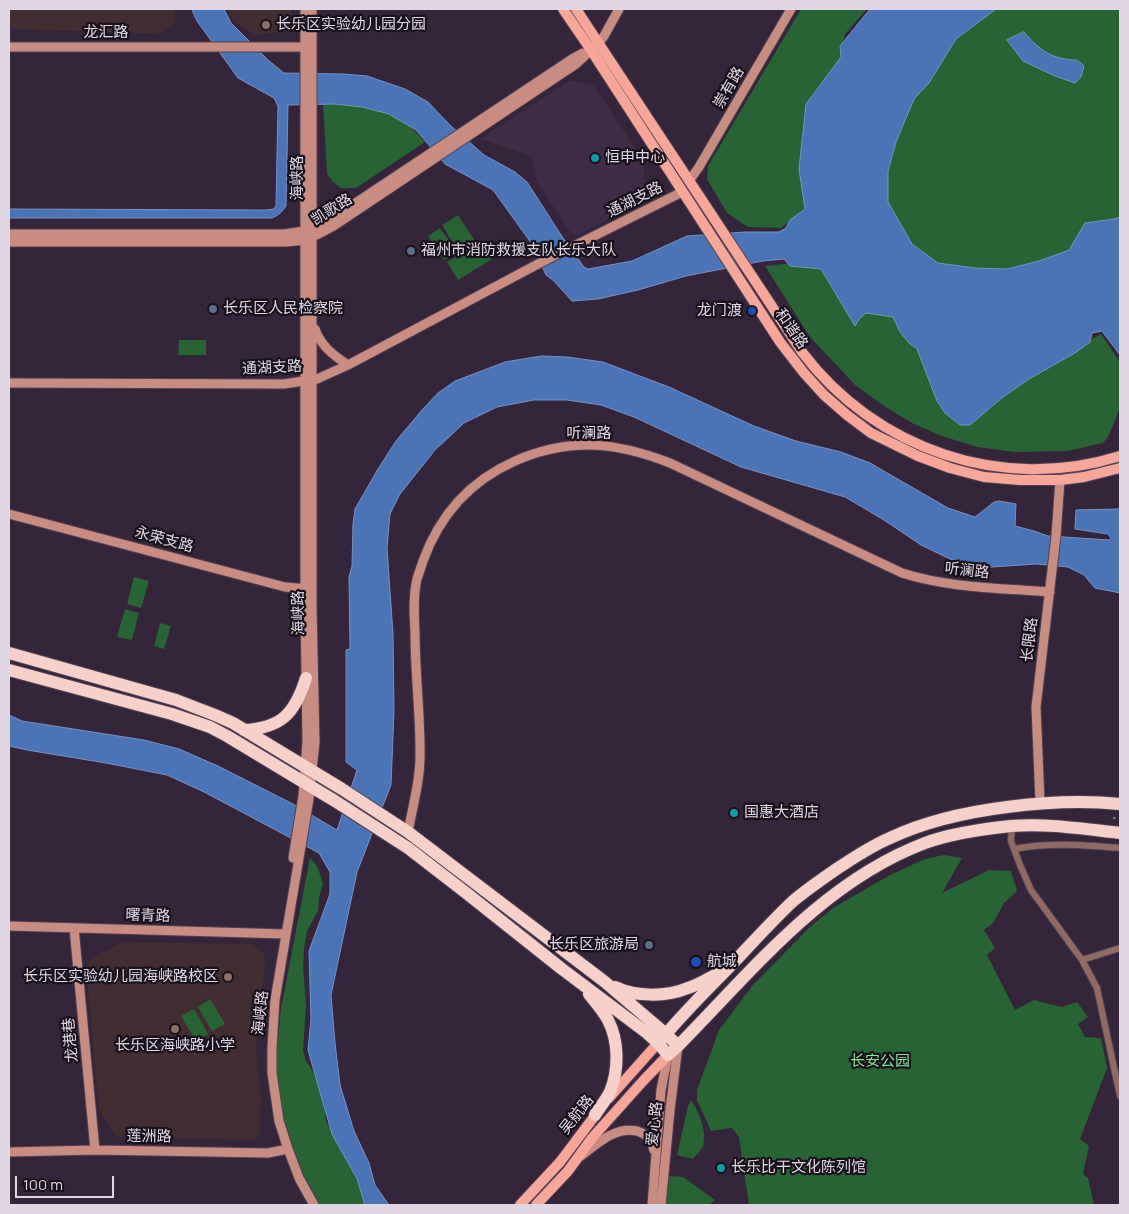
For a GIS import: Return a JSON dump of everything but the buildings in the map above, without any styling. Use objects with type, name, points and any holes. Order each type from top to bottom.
[{"type":"highway","points":[[9,653],[176,700],[215,715],[244,730],[342,789],[408,832],[606,982],[662,1038],[668,1055],[783,937],[836,892],[865,872],[894,857],[926,843],[983,829],[1048,825],[1120,833]]},
{"type":"highway","points":[[9,670],[172,714],[210,727],[227,736],[335,801],[408,848],[562,970],[647,1033],[678,1046]]},
{"type":"highway","points":[[244,730],[268,726],[288,715],[301,693],[306,678]]},
{"type":"highway","points":[[662,1038],[696,1000],[793,902],[813,885],[860,853],[877,844],[906,831],[936,821],[977,812],[1040,802],[1120,804]]},
{"type":"highway","points":[[606,982],[619,989],[634,993],[668,994],[688,988],[726,970]]},
{"type":"highway","points":[[578,981],[608,1019],[615,1040],[616,1058],[613,1083],[609,1094],[595,1115]]},
{"type":"highway","points":[[696,1000],[700,1011],[704,1013],[711,1012]]},
{"type":"main road","name":"和谐路","points":[[563,9],[595,46],[688,180],[812,366],[859,411],[897,435],[939,454],[960,460],[994,467],[1023,469],[1063,469],[1093,464],[1113,466]]},
{"type":"main road","name":"和谐路","points":[[576,9],[595,46],[684,194],[780,342],[804,373],[846,415],[871,432],[918,456],[950,468],[984,477],[1020,480],[1060,480],[1084,477],[1113,466],[1120,456]]},
{"type":"main road","name":"吴航路","points":[[520,1205],[560,1162],[595,1115],[662,1038]]},
{"type":"main road","name":"吴航路","points":[[536,1205],[578,1158],[592,1138],[626,1099],[668,1055]]},
{"type":"main road","points":[[616,1090],[627,1091],[626,1099]]},
{"type":"street","name":"海峡路","points":[[305,9],[309,47]]},
{"type":"street","name":"海峡路","points":[[309,769],[306,678],[309,380],[309,47],[312,9]]},
{"type":"street","points":[[595,46],[604,36],[619,9]]},
{"type":"street","name":"崇有路","points":[[688,180],[699,167],[791,9]]},
{"type":"street","name":"凯歌路","points":[[9,242],[285,242],[308,235],[431,157],[572,59],[595,46]]},
{"type":"street","name":"龙汇路","points":[[9,47],[309,47]]},
{"type":"street","name":"通湖支路","points":[[9,383],[284,384],[322,377],[538,264],[684,194]]},
{"type":"street","name":"凯歌路","points":[[9,234],[308,235]]},
{"type":"street","name":"海峡路","points":[[308,235],[312,324],[309,380]]},
{"type":"street","points":[[312,324],[317,336],[325,347],[348,365]]},
{"type":"street","name":"听澜路","points":[[408,832],[420,758],[414,611],[417,579],[428,548],[439,526],[468,490],[504,466],[532,454],[582,444],[597,444],[634,451],[670,463],[902,573],[941,583],[1050,592]]},
{"type":"street","name":"长限路","points":[[1040,802],[1036,707],[1056,536],[1060,480]]},
{"type":"street","name":"永荣支路","points":[[9,514],[276,584],[308,589]]},
{"type":"street","name":"海峡路","points":[[308,589],[315,742],[309,769],[305,806],[284,934],[275,1000],[272,1048],[272,1073],[285,1150],[296,1182],[308,1205]]},
{"type":"street","points":[[1012,826],[1014,849],[1031,890],[1082,960],[1097,988],[1120,1096]]},
{"type":"street","points":[[1014,849],[1053,844],[1120,848]]},
{"type":"street","name":"曙青路","points":[[9,926],[284,934]]},
{"type":"street","name":"龙港巷","points":[[74,928],[95,1150]]},
{"type":"street","points":[[1082,960],[1120,948]]},
{"type":"street","name":"爱心路","points":[[661,1205],[678,1046]]},
{"type":"street","points":[[652,1205],[660,1090],[668,1055]]},
{"type":"street","points":[[578,1158],[610,1136],[628,1129],[642,1133],[649,1138],[656,1156]]},
{"type":"street","name":"莲洲路","points":[[9,1152],[95,1150],[268,1153],[285,1150]]},
{"type":"street","name":"海峡路","points":[[285,1150],[314,1205]]},
{"type":"shaded area","points":[[9,9],[175,9],[174,24],[161,34],[9,29]]},
{"type":"shaded area","name":"长乐区实验幼儿园分园","points":[[227,9],[291,9],[291,31],[254,35],[232,19]]},
{"type":"shaded area","points":[[572,81],[594,86],[644,162],[645,199],[576,236],[571,233],[537,182],[531,156],[480,139],[566,83]]},
{"type":"shaded area","name":"长乐区海峡路小学","points":[[123,942],[252,944],[264,953],[265,968],[259,1008],[256,1050],[261,1096],[260,1133],[254,1140],[117,1137],[99,1110],[86,967],[91,959]]},
{"type":"green space","points":[[801,9],[867,9],[845,34],[809,200],[804,210],[781,228],[748,227],[727,213],[707,179],[708,166]]},
{"type":"green space","points":[[972,9],[1120,9],[1120,236],[1033,280],[946,283],[879,216],[895,97]]},
{"type":"green space","points":[[348,100],[401,117],[425,142],[356,188],[341,188],[327,174],[323,102]]},
{"type":"green space","points":[[458,215],[475,241],[458,251],[442,225]]},
{"type":"green space","points":[[440,228],[456,251],[444,260],[428,236]]},
{"type":"green space","points":[[481,241],[492,259],[458,280],[447,262]]},
{"type":"green space","points":[[816,261],[846,303],[899,319],[1070,351],[1101,334],[1120,362],[1120,408],[1108,437],[1103,443],[1068,451],[1015,452],[977,447],[942,436],[914,424],[887,408],[855,385],[810,337],[765,266]]},
{"type":"green space","points":[[179,340],[206,340],[206,355],[178,355]]},
{"type":"green space","points":[[134,577],[149,581],[141,608],[127,604]]},
{"type":"green space","points":[[125,609],[139,613],[132,640],[117,637]]},
{"type":"green space","points":[[160,623],[171,626],[164,649],[154,646]]},
{"type":"green space","name":"长安公园","points":[[944,855],[962,858],[942,893],[989,870],[1011,871],[1017,891],[1004,903],[993,923],[984,930],[995,948],[987,955],[1015,1010],[1034,1000],[1062,1007],[1077,1002],[1088,1017],[1078,1024],[1085,1037],[1101,1038],[1107,1068],[1080,1139],[1089,1146],[1083,1174],[1088,1178],[1094,1205],[749,1205],[739,1137],[732,1128],[711,1131],[697,1100],[697,1090],[719,1030],[753,985],[809,928],[833,908],[890,875],[925,859]]},
{"type":"green space","points":[[310,858],[317,866],[323,883],[318,911],[307,931],[304,949],[303,967],[306,1006],[303,1050],[306,1061],[320,1087],[324,1101],[326,1121],[358,1183],[366,1205],[318,1205],[301,1172],[284,1119],[275,1067],[281,1009]]},
{"type":"green space","points":[[210,999],[225,1024],[212,1031],[198,1007]]},
{"type":"green space","points":[[194,1009],[208,1034],[196,1041],[181,1016]]},
{"type":"green space","points":[[691,1100],[697,1110],[704,1134],[703,1146],[693,1159],[677,1155]]},
{"type":"green space","points":[[668,1176],[683,1177],[715,1200],[709,1205],[666,1205]]},
{"type":"water","points":[[192,9],[224,9],[231,23],[268,60],[284,73],[367,76],[405,89],[428,102],[450,125],[484,155],[515,172],[527,182],[563,238],[584,267],[588,269],[632,261],[687,236],[779,232],[786,228],[790,220],[805,209],[799,169],[806,104],[841,57],[840,46],[870,9],[996,9],[956,39],[929,83],[914,99],[896,142],[888,171],[888,202],[912,244],[938,263],[975,268],[1007,269],[1039,261],[1069,250],[1085,223],[1120,217],[1120,355],[1102,331],[1092,333],[1090,342],[1075,353],[1029,379],[1003,397],[970,425],[960,425],[945,413],[937,401],[917,349],[900,332],[893,317],[866,313],[855,326],[821,269],[790,266],[784,259],[763,261],[686,276],[598,299],[572,301],[546,275],[532,244],[493,190],[445,164],[416,130],[389,114],[362,107],[335,104],[288,105],[286,206],[277,216],[272,218],[9,218],[9,209],[274,209],[276,206],[278,106],[274,98],[238,78],[197,21]]},
{"type":"water","points":[[1024,32],[1047,53],[1068,60],[1077,60],[1084,66],[1081,77],[1075,83],[1023,61],[1007,40]]},
{"type":"water","points":[[542,356],[603,362],[669,387],[754,426],[796,441],[841,452],[870,463],[948,508],[975,517],[994,502],[999,501],[1016,504],[1015,526],[1048,536],[1110,540],[1111,538],[1108,534],[1075,529],[1076,510],[1120,508],[1120,593],[1095,588],[1084,575],[1068,567],[1037,564],[977,568],[950,559],[921,545],[845,497],[741,467],[634,417],[601,405],[567,400],[534,400],[497,407],[464,423],[435,450],[400,494],[390,514],[387,548],[393,634],[394,711],[391,785],[357,872],[331,995],[340,1085],[354,1131],[369,1163],[375,1185],[389,1205],[365,1205],[357,1179],[332,1134],[308,1050],[311,1019],[309,951],[330,894],[330,872],[319,853],[204,792],[167,775],[9,746],[9,715],[22,721],[144,740],[179,749],[218,766],[293,804],[337,830],[357,770],[346,762],[346,650],[350,649],[349,577],[352,566],[355,509],[396,441],[438,393],[455,381],[505,362]]},
{"type":"railway","points":[[1113,818],[1120,819]]},
{"type":"place","name":"长乐区实验幼儿园分园","points":[[266,25]]},
{"type":"place","name":"恒申中心","points":[[595,158]]},
{"type":"place","name":"福州市消防救援支队长乐大队","points":[[411,251]]},
{"type":"place","name":"长乐区人民检察院","points":[[213,309]]},
{"type":"place","name":"龙门渡","points":[[752,311]]},
{"type":"place","name":"国惠大酒店","points":[[734,813]]},
{"type":"place","name":"长乐区旅游局","points":[[649,945]]},
{"type":"place","name":"航城","points":[[696,962]]},
{"type":"place","name":"长乐区实验幼儿园海峡路校区","points":[[228,977]]},
{"type":"place","name":"长乐区海峡路小学","points":[[175,1029]]},
{"type":"place","name":"长乐比干文化陈列馆","points":[[721,1168]]}]
